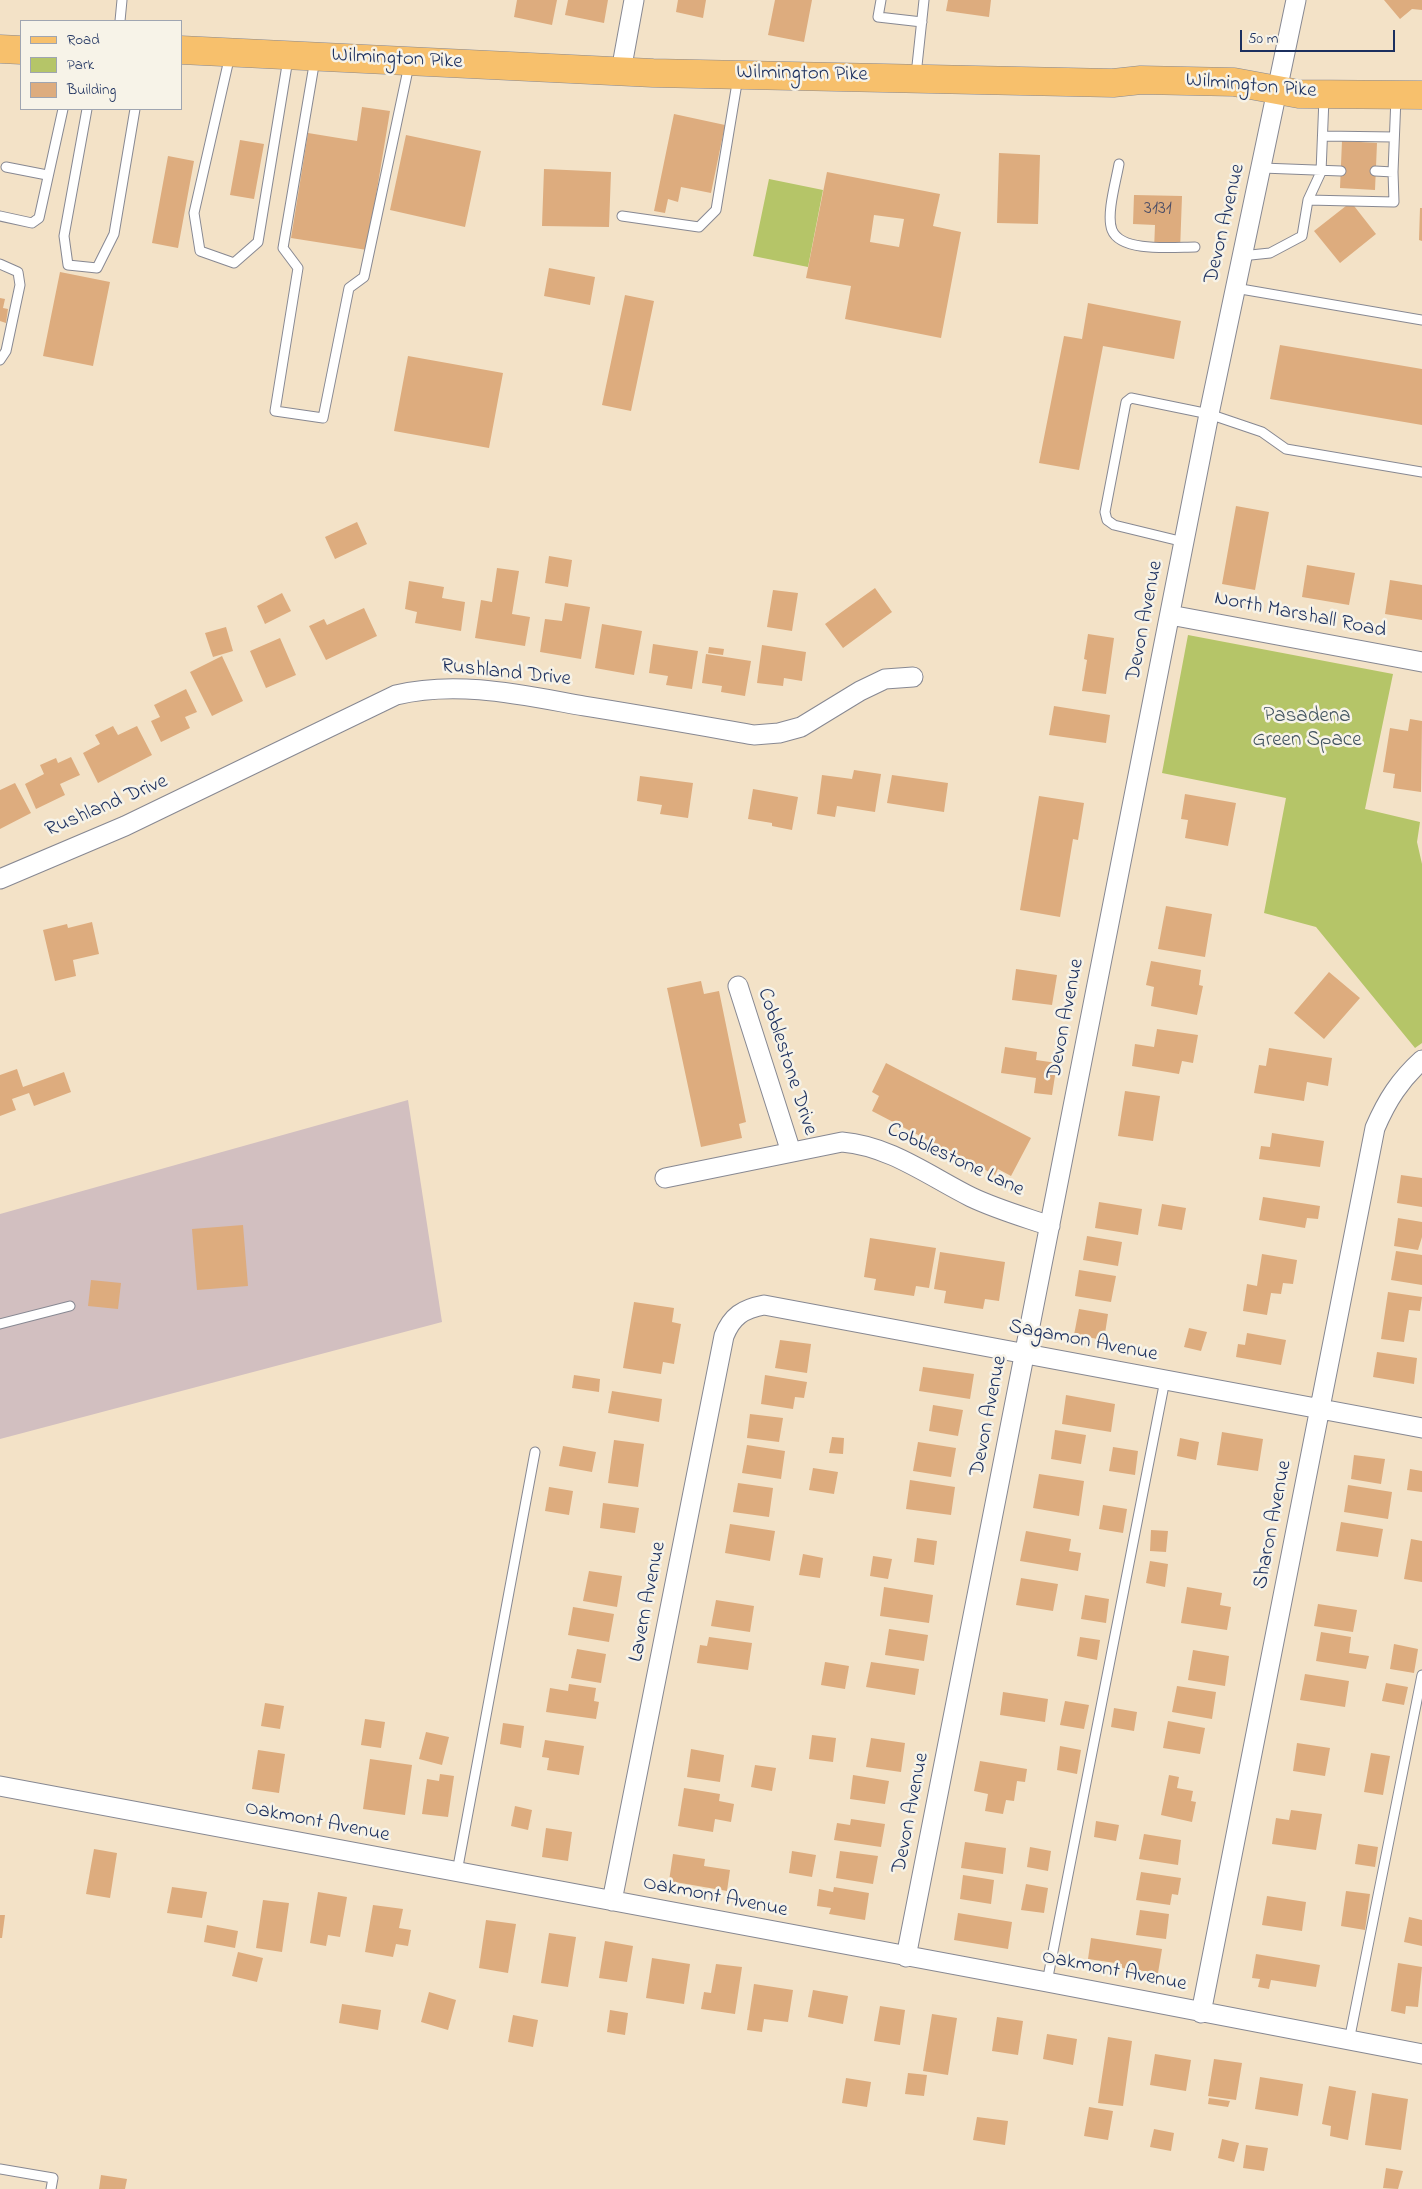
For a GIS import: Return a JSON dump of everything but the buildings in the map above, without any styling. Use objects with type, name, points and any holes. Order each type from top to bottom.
[{"type":"main road","points":[[0,49],[20,50]]},
{"type":"main road","name":"Wilmington Pike","points":[[182,50],[621,71],[1113,83],[1141,80],[1234,82],[1299,94],[1409,96]]},
{"type":"street","points":[[621,71],[634,0]]},
{"type":"street","name":"Devon Avenue","points":[[906,1957],[1209,414],[1296,0]]},
{"type":"street","name":"North Marshall Road","points":[[1170,614],[1422,662]]},
{"type":"street","name":"Rushland Drive","points":[[0,879],[134,822],[396,695],[422,688],[462,688],[513,694],[754,735],[779,733],[800,727],[860,691],[885,679],[913,677]]},
{"type":"street","name":"Cobblestone Drive","points":[[738,986],[791,1152]]},
{"type":"street","name":"Sharon Avenue","points":[[1201,2013],[1375,1128],[1386,1103],[1402,1079],[1422,1060]]},
{"type":"street","name":"Cobblestone Lane","points":[[665,1178],[842,1142],[858,1143],[888,1152],[974,1198],[1050,1226]]},
{"type":"street","name":"Sagamon Avenue","points":[[738,1314],[748,1308],[764,1304],[1422,1428]]},
{"type":"street","name":"Lavern Avenue","points":[[612,1901],[724,1336],[729,1324],[738,1314]]},
{"type":"street","name":"Oakmont Avenue","points":[[0,1786],[1422,2054]]},
{"type":"lane","points":[[120,20],[122,0]]},
{"type":"lane","points":[[880,0],[878,17],[922,22]]},
{"type":"lane","points":[[916,78],[924,0]]},
{"type":"lane","points":[[231,52],[194,213],[200,251],[234,264],[258,242],[288,55]]},
{"type":"lane","points":[[316,56],[283,248],[298,268],[275,411],[323,418],[349,288],[364,276],[410,61]]},
{"type":"lane","points":[[622,216],[699,227],[716,210],[739,73]]},
{"type":"lane","points":[[1241,256],[1270,253],[1302,236],[1308,200],[1321,172],[1324,94]]},
{"type":"lane","points":[[1308,200],[1394,202],[1392,172],[1394,137],[1409,96]]},
{"type":"lane","points":[[0,216],[32,223],[39,218],[63,110]]},
{"type":"lane","points":[[87,110],[64,236],[68,265],[97,268],[114,234],[135,110]]},
{"type":"lane","points":[[1323,136],[1394,137]]},
{"type":"lane","points":[[1119,164],[1111,213],[1112,230],[1120,240],[1134,246],[1195,247]]},
{"type":"lane","points":[[6,167],[47,175]]},
{"type":"lane","points":[[1262,168],[1321,172],[1341,171]]},
{"type":"lane","points":[[1375,171],[1392,172]]},
{"type":"lane","points":[[0,264],[18,272],[20,285],[6,352],[0,360]]},
{"type":"lane","points":[[1235,288],[1422,320]]},
{"type":"lane","points":[[1184,542],[1114,525],[1107,520],[1106,512],[1126,402],[1131,398],[1209,414],[1262,432],[1286,449],[1422,472]]},
{"type":"lane","points":[[0,1324],[70,1306]]},
{"type":"lane","points":[[1047,1982],[1165,1380]]},
{"type":"lane","points":[[457,1872],[535,1452]]},
{"type":"lane","points":[[1349,2041],[1422,1675]]},
{"type":"lane","points":[[0,2169],[53,2178],[51,2189]]},
{"type":"shaded area","points":[[408,1100],[442,1322],[0,1439],[0,1214]]},
{"type":"green space","points":[[769,179],[823,190],[808,267],[753,256]]},
{"type":"green space","name":"Pasadena Green Space","points":[[1188,635],[1393,674],[1365,809],[1420,822],[1417,842],[1422,864],[1422,1043],[1415,1048],[1316,927],[1264,913],[1286,798],[1162,773]]}]
